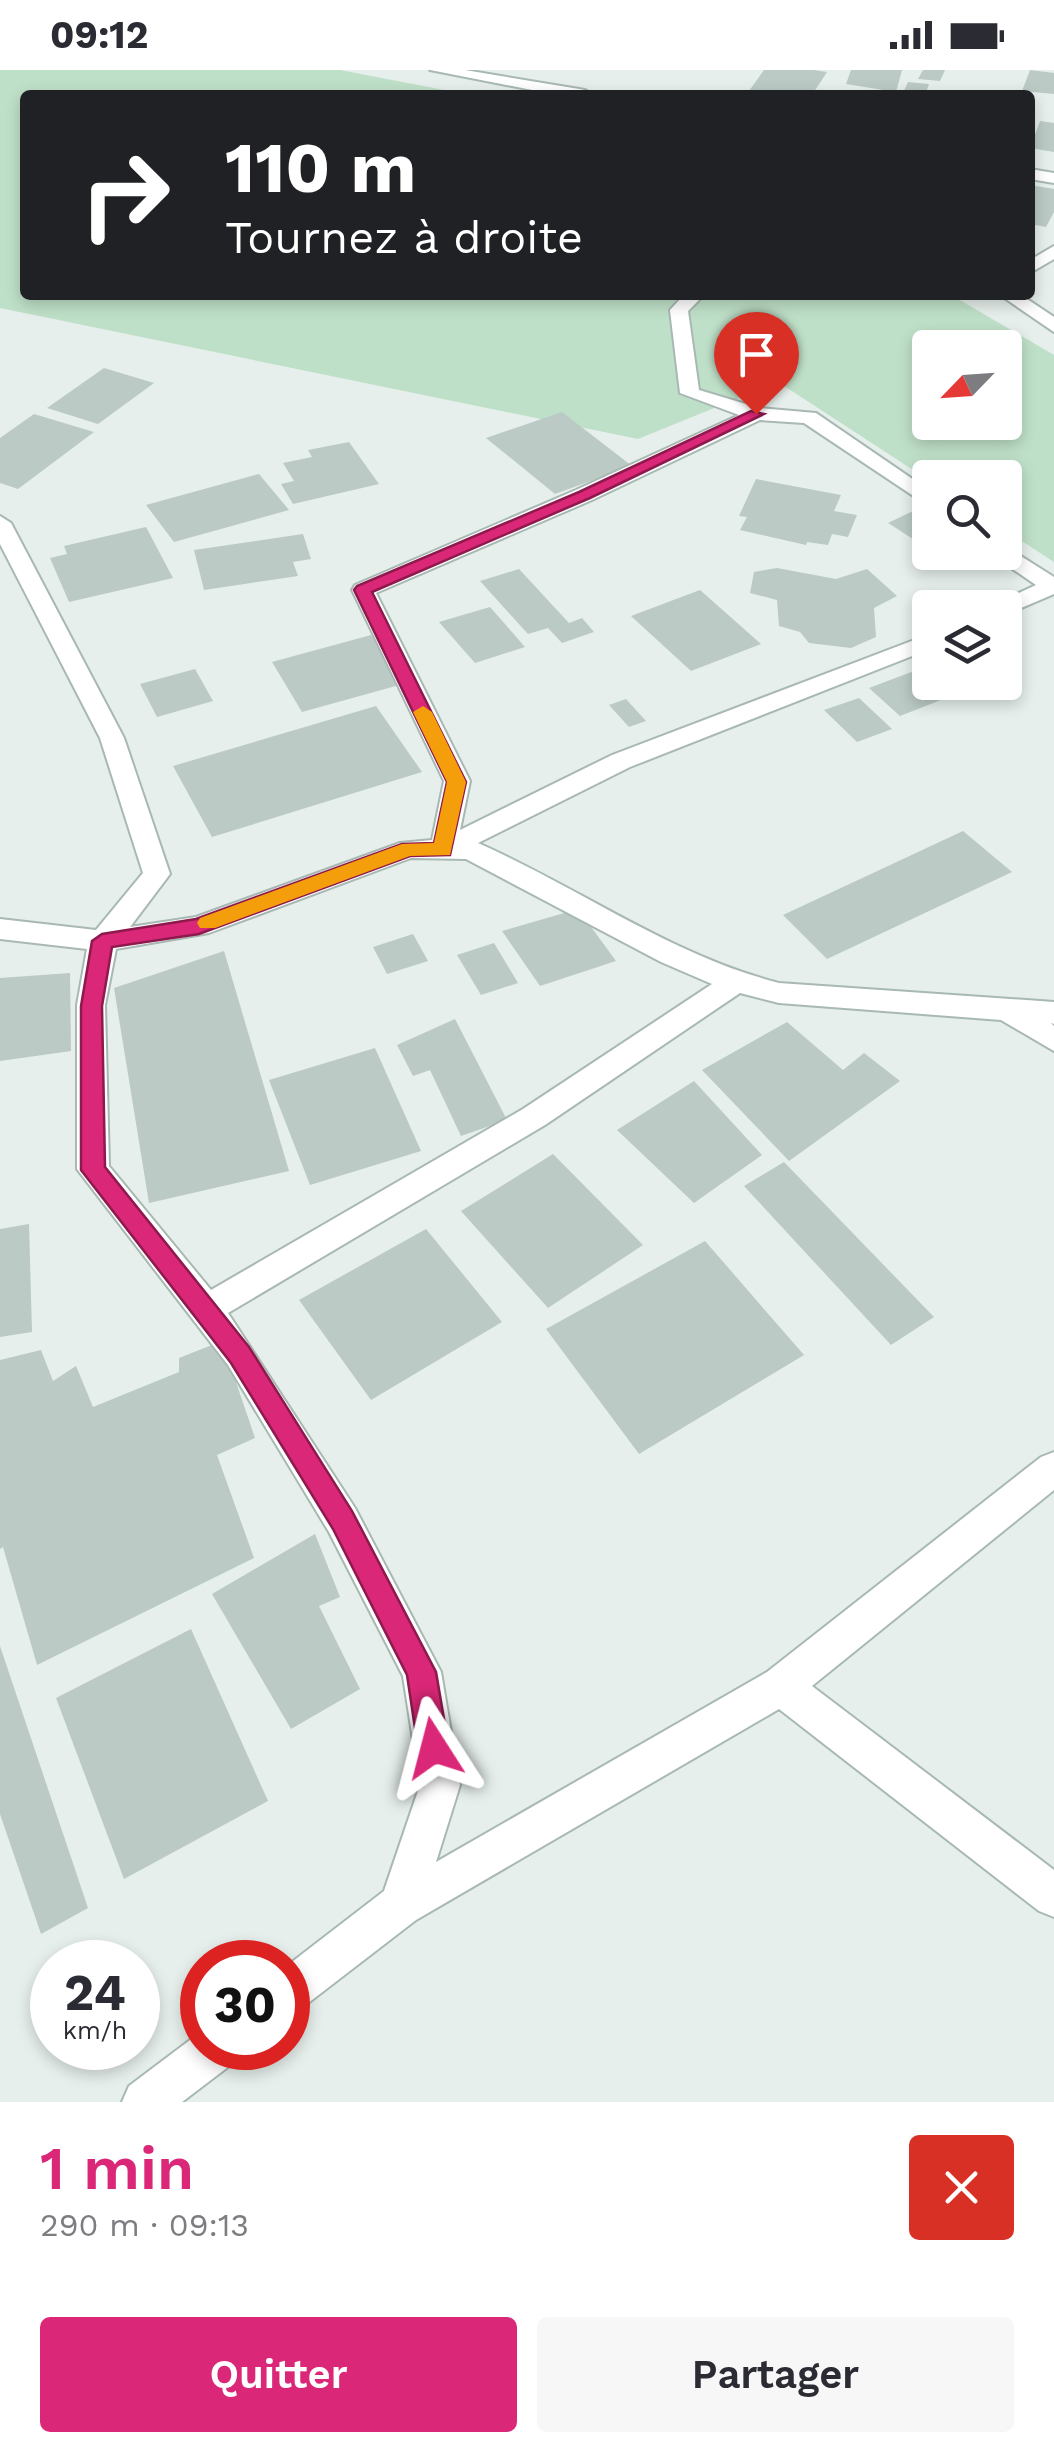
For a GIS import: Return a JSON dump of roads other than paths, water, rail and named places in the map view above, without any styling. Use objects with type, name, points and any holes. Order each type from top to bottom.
[{"type":"street","points":[[438,70],[556,90]]},
{"type":"street","points":[[690,300],[679,310],[690,393],[756,414],[809,417],[912,489]]},
{"type":"street","points":[[1016,300],[1054,326]]},
{"type":"street","points":[[443,850],[457,782],[363,590],[584,495],[756,414]]},
{"type":"street","points":[[0,523],[112,738],[157,874],[102,941],[92,1006],[93,1170],[174,1266],[240,1355],[342,1520],[422,1672],[440,1786],[401,1905]]},
{"type":"street","points":[[1022,565],[1053,587]]},
{"type":"street","points":[[1022,601],[1053,587]]},
{"type":"street","points":[[443,850],[621,761],[912,648]]},
{"type":"street","points":[[0,929],[102,941],[199,926],[409,849],[471,850],[671,955],[736,982],[780,993],[1054,1013]]},
{"type":"street","points":[[204,1310],[534,1117],[736,982]]},
{"type":"street","points":[[1008,1010],[1054,1040]]},
{"type":"street","points":[[310,1975],[401,1905],[781,1686],[1054,1468]]},
{"type":"street","points":[[781,1686],[1054,1896]]},
{"type":"street","points":[[145,2102],[187,2070]]}]
